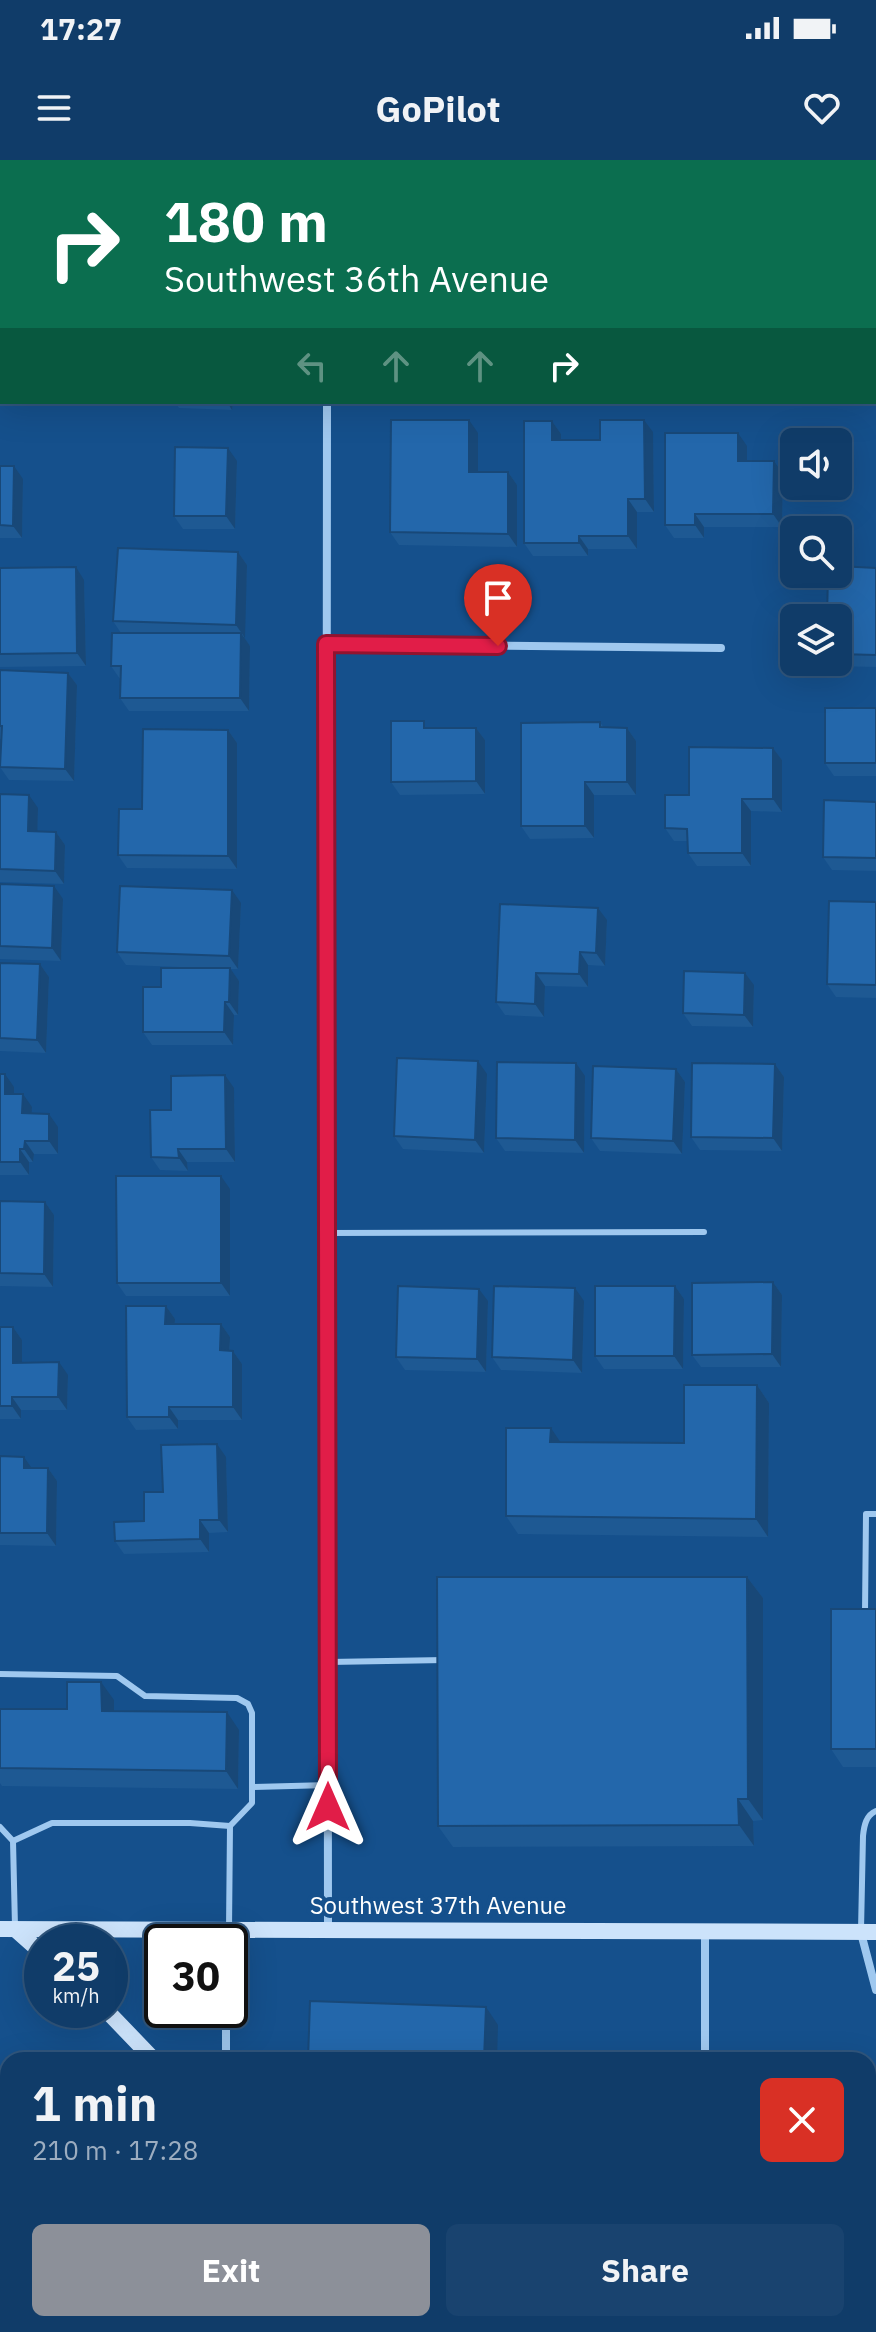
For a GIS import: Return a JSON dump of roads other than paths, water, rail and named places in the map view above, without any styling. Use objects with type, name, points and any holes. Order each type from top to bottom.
[{"type":"main road","name":"Southwest 37th Avenue","points":[[7,1929],[144,1933]]},
{"type":"main road","points":[[7,1929],[24,1941]]},
{"type":"main road","name":"Southwest 37th Avenue","points":[[248,1935],[328,1929],[869,1932]]},
{"type":"main road","points":[[123,2028],[146,2052]]},
{"type":"street","points":[[327,404],[325,1233],[329,1477],[328,1929]]},
{"type":"street","points":[[326,644],[721,648]]},
{"type":"street","points":[[705,1931],[705,2052]]},
{"type":"street","points":[[869,1932],[876,1990]]},
{"type":"street","points":[[226,2028],[226,2052]]},
{"type":"lane","points":[[325,1233],[704,1232]]},
{"type":"lane","points":[[876,1514],[866,1514],[865,1613],[876,1612]]},
{"type":"lane","points":[[329,1662],[445,1660]]},
{"type":"lane","points":[[0,1674],[117,1676],[145,1696],[237,1698],[248,1704],[252,1713],[252,1803],[230,1826],[228,1924]]},
{"type":"lane","points":[[252,1787],[329,1785]]},
{"type":"lane","points":[[869,1932],[863,1836],[864,1824],[876,1811]]},
{"type":"lane","points":[[13,1841],[52,1823],[230,1826]]},
{"type":"lane","points":[[0,1827],[13,1841],[7,1929]]}]
